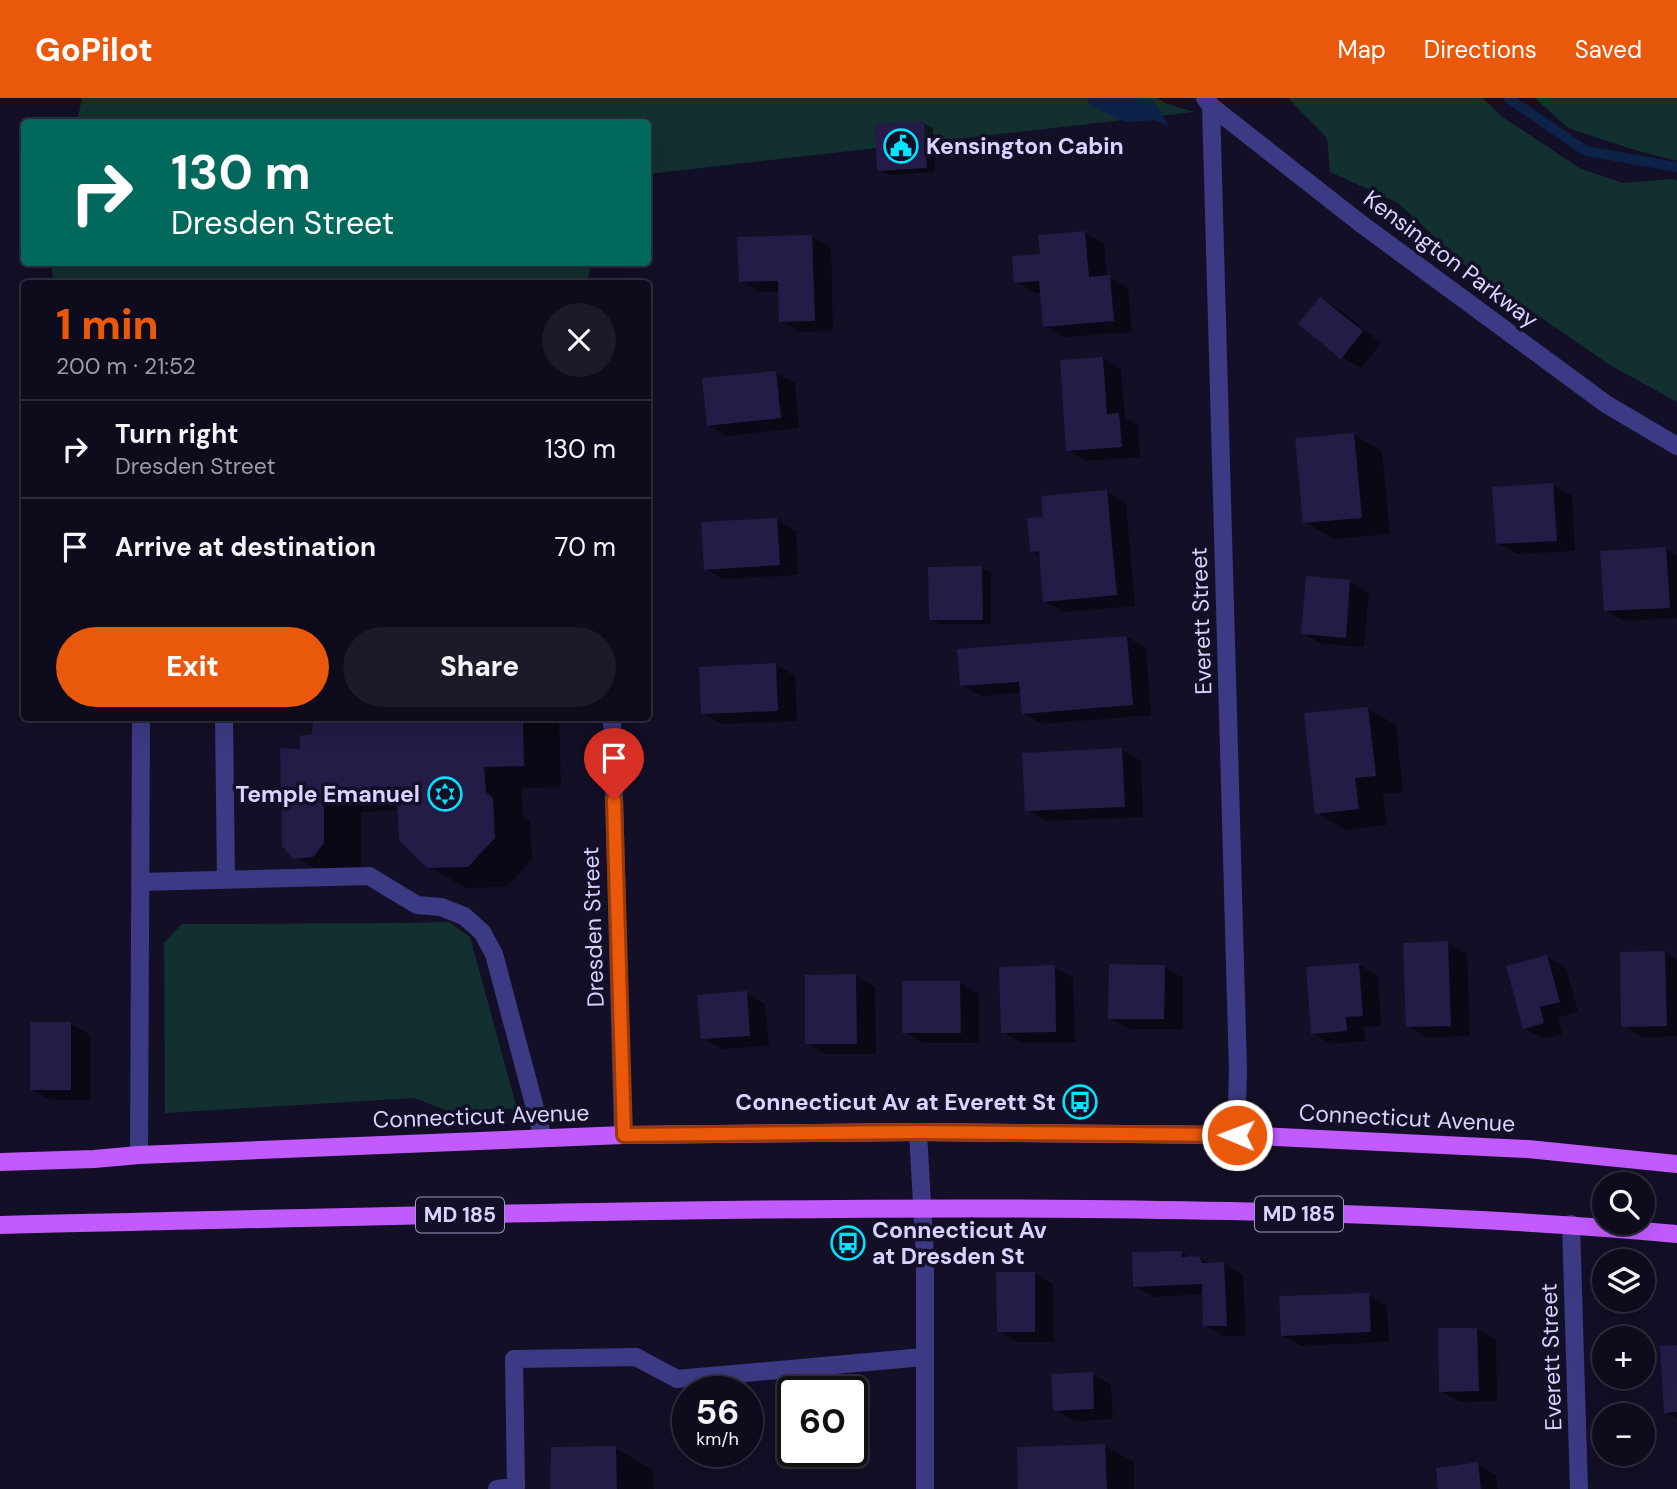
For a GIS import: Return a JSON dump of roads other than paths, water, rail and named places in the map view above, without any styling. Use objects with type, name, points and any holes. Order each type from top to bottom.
[{"type":"main road","name":"Connecticut Avenue","points":[[0,1161],[624,1135],[918,1132],[1237,1135],[1528,1149],[1677,1164]]},
{"type":"main road","name":"MD 185","points":[[0,1225],[921,1208],[1225,1211],[1571,1224],[1677,1234]]},
{"type":"street","name":"Kensington Parkway","points":[[1208,102],[1360,223],[1606,404],[1677,446]]},
{"type":"street","name":"Everett Street","points":[[1208,102],[1238,1071],[1237,1135]]},
{"type":"street","points":[[139,1155],[141,721]]},
{"type":"street","points":[[224,721],[226,879]]},
{"type":"street","name":"Dresden Street","points":[[612,721],[624,1135]]},
{"type":"street","points":[[140,882],[369,876],[417,905],[441,907],[464,916],[482,932],[494,954],[543,1138]]},
{"type":"street","points":[[918,1132],[925,1258],[925,1489]]},
{"type":"street","name":"Everett Street","points":[[1571,1224],[1579,1489]]},
{"type":"street","points":[[497,1489],[516,1487],[514,1359],[636,1357],[677,1379],[925,1357]]},
{"type":"water","points":[[1087,98],[1153,100],[1169,127],[1142,113],[1129,123],[1090,106]]},
{"type":"waterway","points":[[1508,98],[1586,151],[1677,167]]},
{"type":"waterway","points":[[1126,114],[1131,117],[1158,115]]},
{"type":"place","name":"Kensington Cabin","points":[[901,146]]},
{"type":"place","name":"Temple Emanuel","points":[[445,794]]},
{"type":"place","name":"Connecticut Av at Everett St","points":[[1080,1102]]},
{"type":"place","name":"Connecticut Av at Dresden St","points":[[848,1243]]}]
